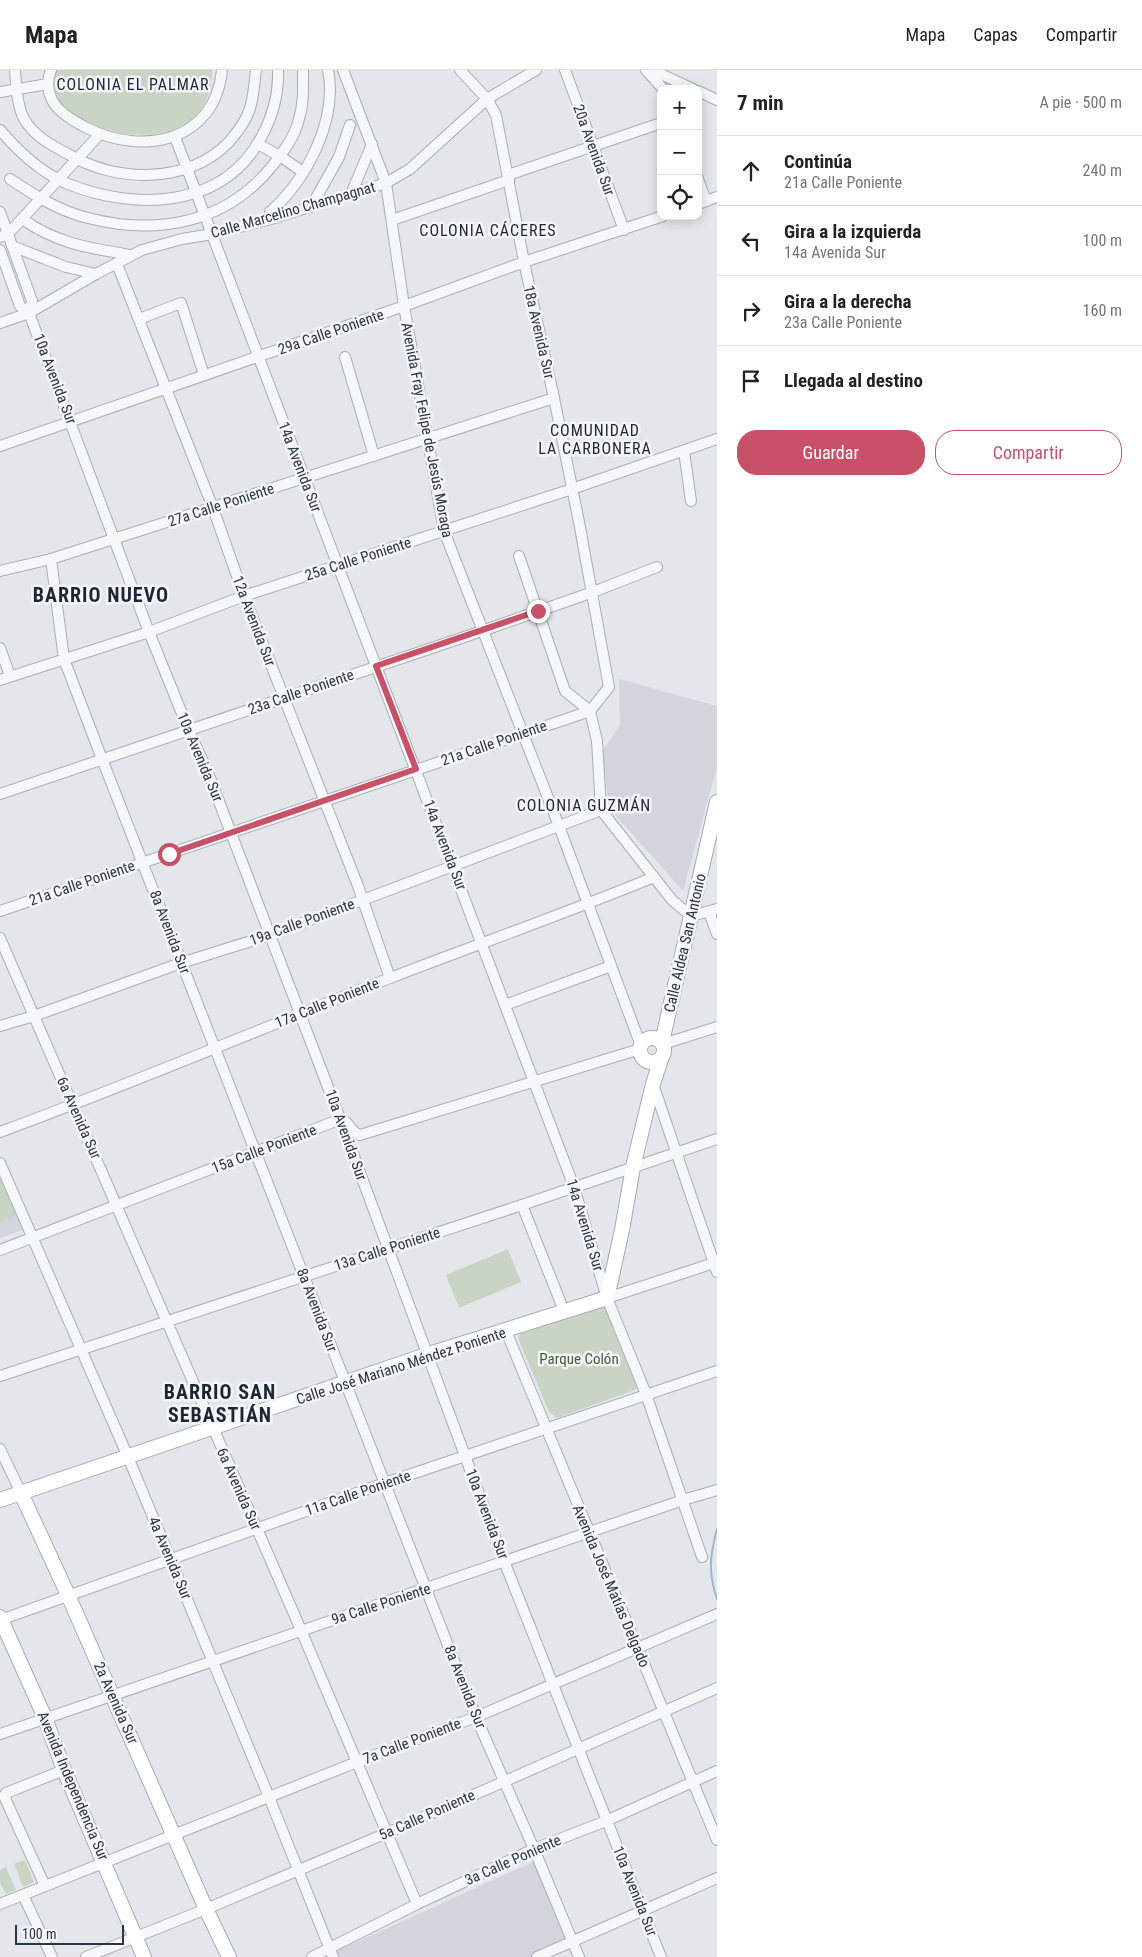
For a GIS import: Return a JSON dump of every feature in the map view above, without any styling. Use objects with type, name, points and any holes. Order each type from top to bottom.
[{"type":"main road","name":"Calle Aldea San Antonio","points":[[649,1044],[666,1025],[717,802]]},
{"type":"main road","points":[[607,1298],[633,1167],[661,1059],[651,1063],[649,1044]]},
{"type":"main road","points":[[649,1044],[653,1084]]},
{"type":"main road","name":"Calle José Mariano Méndez Poniente","points":[[0,1500],[346,1384],[426,1355],[607,1298]]},
{"type":"main road","name":"2a Avenida Sur","points":[[21,1493],[229,1957]]},
{"type":"main road","name":"Avenida Independencia Sur","points":[[0,1619],[45,1718],[64,1770],[144,1957]]},
{"type":"street","points":[[15,70],[17,89],[24,118],[35,134],[76,160],[100,169],[141,175],[158,175],[187,168],[213,156],[221,150],[241,126],[250,111],[256,70]]},
{"type":"street","points":[[47,70],[51,99],[58,108],[77,122],[100,134],[149,142],[175,137],[192,127],[209,108],[220,85],[222,70]]},
{"type":"street","points":[[48,83],[51,70]]},
{"type":"street","points":[[0,130],[13,146],[32,162],[58,179],[90,191],[114,198],[132,200],[164,199],[196,193],[214,185],[229,175],[258,144],[275,104],[278,70]]},
{"type":"street","points":[[10,179],[40,199],[82,216],[122,224],[171,224],[205,216],[224,208],[243,196],[262,179],[280,156],[292,138],[299,120],[303,101],[303,70]]},
{"type":"street","points":[[270,212],[286,196],[303,172],[325,125],[330,92],[328,70]]},
{"type":"street","name":"Avenida Fray Felipe de Jesús Moraga","points":[[343,70],[386,183],[404,306],[444,531],[559,826],[611,966],[649,1044]]},
{"type":"street","name":"18a Avenida Sur","points":[[460,70],[486,99],[496,115],[524,262],[554,398],[593,592],[609,687],[590,711]]},
{"type":"street","name":"Calle Marcelino Champagnat","points":[[0,323],[29,313],[96,274],[152,246],[212,234],[271,219],[386,183],[410,169],[486,99],[536,70]]},
{"type":"street","name":"20a Avenida Sur","points":[[565,70],[624,230]]},
{"type":"street","points":[[646,70],[659,85]]},
{"type":"street","points":[[652,70],[684,85]]},
{"type":"street","points":[[0,92],[48,83]]},
{"type":"street","points":[[702,93],[717,100]]},
{"type":"street","points":[[392,220],[657,124]]},
{"type":"street","points":[[310,207],[339,157],[350,125]]},
{"type":"street","points":[[4,236],[100,134]]},
{"type":"street","name":"14a Avenida Sur","points":[[175,137],[574,1187],[607,1298],[646,1394],[702,1557]]},
{"type":"street","points":[[258,144],[303,172]]},
{"type":"street","points":[[351,194],[372,144]]},
{"type":"street","points":[[702,203],[717,197]]},
{"type":"street","points":[[0,212],[4,236],[12,246],[32,301],[29,313],[20,306],[0,250]]},
{"type":"street","name":"29a Calle Poniente","points":[[0,446],[404,306],[524,262],[657,218]]},
{"type":"street","points":[[22,219],[60,240],[131,255]]},
{"type":"street","points":[[12,246],[66,266],[96,274]]},
{"type":"street","name":"12a Avenida Sur","points":[[117,264],[213,508],[244,596],[363,900],[390,978]]},
{"type":"street","points":[[139,318],[181,303],[204,375]]},
{"type":"street","name":"10a Avenida Sur","points":[[29,313],[116,539],[149,632],[188,731],[207,770],[341,1119],[426,1355],[504,1561],[661,1957]]},
{"type":"street","points":[[345,357],[374,456]]},
{"type":"street","name":"27a Calle Poniente","points":[[0,571],[50,559],[116,539],[554,398]]},
{"type":"street","name":"25a Calle Poniente","points":[[5,678],[149,632],[244,596],[572,489],[717,439]]},
{"type":"street","points":[[684,451],[691,501]]},
{"type":"street","points":[[519,556],[565,691],[590,711],[597,741],[601,810],[672,900],[691,916],[713,910],[717,934]]},
{"type":"street","name":"8a Avenida Sur","points":[[50,559],[64,659],[476,1717],[579,1957]]},
{"type":"street","name":"23a Calle Poniente","points":[[0,794],[482,631],[657,567]]},
{"type":"street","points":[[0,648],[5,678]]},
{"type":"street","name":"21a Calle Poniente","points":[[0,911],[590,711]]},
{"type":"street","name":"19a Calle Poniente","points":[[0,1026],[34,1016],[181,963],[270,935],[601,810]]},
{"type":"street","name":"17a Calle Poniente","points":[[0,1132],[74,1105],[214,1047],[390,978],[654,877]]},
{"type":"street","name":"6a Avenida Sur","points":[[0,938],[301,1630],[417,1904]]},
{"type":"street","points":[[505,1005],[611,966]]},
{"type":"street","points":[[341,1119],[355,1133],[360,1135],[534,1082],[649,1044],[717,1027]]},
{"type":"street","points":[[653,1084],[716,1266]]},
{"type":"street","name":"15a Calle Poniente","points":[[0,1250],[34,1239],[341,1119]]},
{"type":"street","name":"13a Calle Poniente","points":[[0,1376],[522,1205],[717,1138]]},
{"type":"street","name":"4a Avenida Sur","points":[[0,1162],[128,1457],[332,1953]]},
{"type":"street","points":[[522,1205],[564,1311]]},
{"type":"street","name":"Calle José Mariano Méndez Poniente","points":[[607,1298],[716,1266]]},
{"type":"street","name":"Avenida José Matías Delgado","points":[[506,1331],[717,1840]]},
{"type":"street","name":"11a Calle Poniente","points":[[0,1619],[385,1483],[717,1371]]},
{"type":"street","name":"2a Avenida Sur","points":[[0,1449],[21,1493]]},
{"type":"street","name":"9a Calle Poniente","points":[[0,1734],[112,1694],[717,1490]]},
{"type":"street","name":"7a Calle Poniente","points":[[1,1901],[23,1895],[357,1762],[476,1717],[717,1614]]},
{"type":"street","name":"5a Calle Poniente","points":[[86,1957],[206,1909],[387,1832],[717,1688]]},
{"type":"street","points":[[45,1886],[4,1796],[6,1793],[64,1770]]},
{"type":"street","name":"3a Calle Poniente","points":[[312,1957],[332,1953],[417,1904],[534,1849],[606,1820],[717,1771]]},
{"type":"street","points":[[537,1957],[717,1878]]},
{"type":"street","points":[[23,1895],[52,1957]]},
{"type":"shaded area","points":[[619,679],[717,706],[717,767],[683,891],[609,808],[602,752],[620,725]]},
{"type":"shaded area","points":[[0,1168],[25,1229],[0,1238]]},
{"type":"shaded area","points":[[535,1861],[568,1942],[533,1957],[339,1957],[337,1951]]},
{"type":"green space","points":[[57,70],[212,70],[209,93],[200,111],[186,124],[169,131],[149,135],[128,134],[108,130],[75,115],[62,104],[57,96],[54,83]]},
{"type":"green space","points":[[0,1178],[17,1215],[0,1222]]},
{"type":"green space","points":[[508,1249],[521,1282],[459,1308],[446,1275]]},
{"type":"green space","name":"Parque Colón","points":[[604,1301],[640,1385],[635,1390],[557,1418],[549,1412],[518,1338],[524,1327]]},
{"type":"green space","points":[[25,1860],[34,1882],[23,1887],[14,1864]]},
{"type":"green space","points":[[6,1867],[16,1890],[6,1894],[0,1883],[0,1870]]},
{"type":"waterway","points":[[717,1529],[711,1564],[712,1581],[717,1599]]},
{"type":"district","name":"COLONIA EL PALMAR","points":[[133,84]]},
{"type":"district","name":"COLONIA CÁCERES","points":[[488,230]]},
{"type":"district","name":"COMUNIDAD LA CARBONERA","points":[[595,439]]},
{"type":"district","name":"BARRIO NUEVO","points":[[101,595]]},
{"type":"district","name":"COLONIA GUZMÁN","points":[[584,805]]},
{"type":"district","name":"BARRIO SAN SEBASTIÁN","points":[[220,1404]]},
{"type":"route","points":[[169,854],[416,769],[376,666],[538,611]]}]
